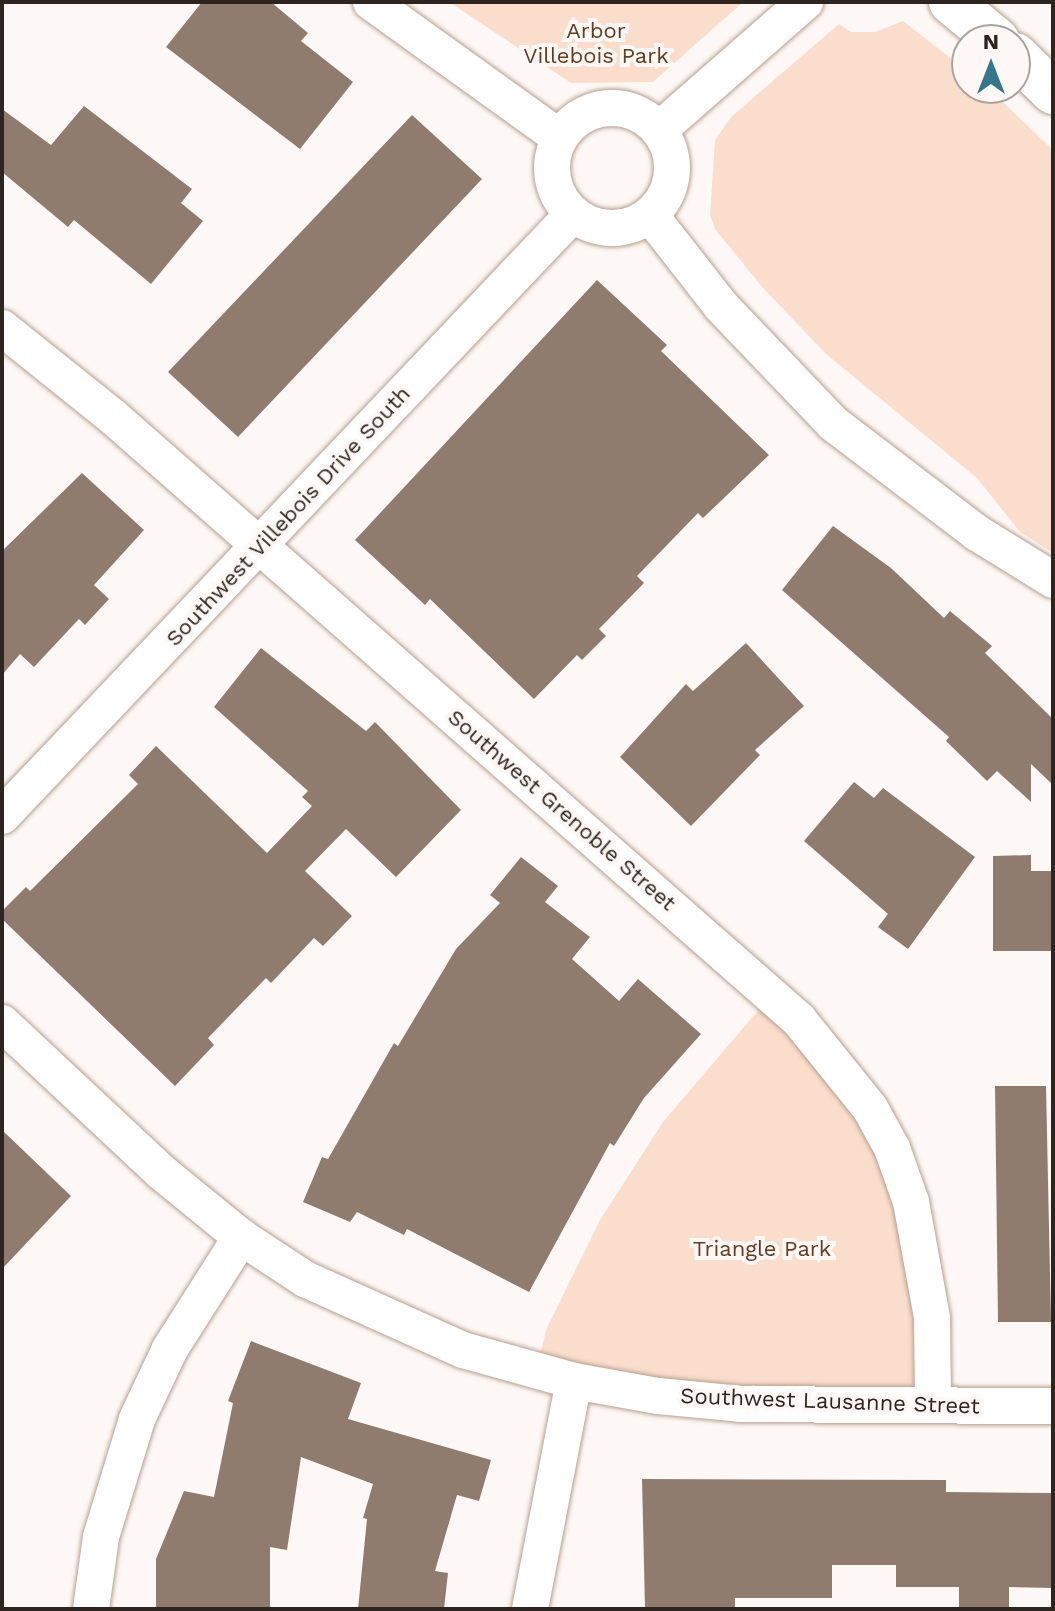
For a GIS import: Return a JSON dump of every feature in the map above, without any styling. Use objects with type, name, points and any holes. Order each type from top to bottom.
[{"type":"street","points":[[371,2],[559,137]]},
{"type":"street","points":[[660,129],[805,2]]},
{"type":"street","points":[[951,2],[978,24]]},
{"type":"street","points":[[1031,71],[1053,92]]},
{"type":"street","points":[[616,107],[638,112],[660,129],[674,162],[672,182],[650,215],[629,227],[607,228],[573,214],[554,183],[552,162],[559,137],[577,118],[616,107]]},
{"type":"street","name":"Southwest Villebois Drive South","points":[[2,816],[573,214]]},
{"type":"street","points":[[650,215],[722,307],[834,424],[977,533],[1053,580]]},
{"type":"street","name":"Southwest Grenoble Street","points":[[2,328],[112,416],[773,993],[870,1108],[892,1148],[923,1255],[932,1318],[933,1405]]},
{"type":"street","name":"Southwest Lausanne Street","points":[[2,1023],[160,1171],[241,1237],[305,1279],[392,1321],[463,1350],[574,1381],[741,1404],[1053,1406]]},
{"type":"street","points":[[91,1609],[105,1523],[137,1419],[170,1349],[241,1237]]},
{"type":"street","points":[[530,1609],[574,1381]]},
{"type":"green space","name":"Arbor Villebois Park","points":[[449,2],[743,2],[653,82],[571,83]]},
{"type":"green space","points":[[903,21],[951,58],[951,104],[1005,104],[1053,150],[1053,553],[1020,532],[977,478],[826,354],[763,288],[715,229],[710,215],[715,140],[731,117],[839,24],[851,32],[875,32]]},
{"type":"green space","name":"Triangle Park","points":[[773,993],[892,1148],[933,1405],[537,1372],[546,1330],[600,1220],[663,1122]]},
{"type":"building","points":[[202,2],[271,2],[308,33],[301,41],[353,82],[300,149],[166,47]]},
{"type":"building","points":[[84,106],[192,189],[181,203],[203,221],[151,284],[74,220],[68,227],[2,172],[2,109],[51,145]]},
{"type":"building","points":[[412,115],[482,179],[238,437],[168,372]]},
{"type":"building","points":[[597,280],[667,345],[661,351],[769,455],[703,518],[698,513],[637,576],[644,583],[599,629],[606,636],[582,660],[577,655],[534,699],[430,599],[425,605],[355,540]]},
{"type":"building","points":[[82,473],[144,530],[94,585],[109,599],[85,625],[79,619],[34,667],[20,654],[2,675],[2,551]]},
{"type":"building","points":[[833,526],[891,568],[944,618],[950,611],[992,646],[985,653],[1053,719],[1053,785],[1031,764],[1031,802],[997,771],[987,781],[946,741],[949,737],[782,590]]},
{"type":"building","points":[[746,643],[804,706],[755,750],[760,755],[691,826],[620,757],[686,684],[693,691]]},
{"type":"building","points":[[261,648],[366,731],[375,722],[461,810],[396,877],[346,829],[305,871],[352,916],[323,946],[314,938],[271,983],[266,978],[208,1038],[214,1045],[175,1086],[2,919],[2,911],[26,887],[30,891],[138,784],[129,775],[156,746],[267,853],[312,806],[302,797],[308,791],[214,707]]},
{"type":"building","points":[[854,782],[874,798],[883,788],[975,857],[908,949],[878,927],[888,914],[804,841]]},
{"type":"building","points":[[1031,855],[1031,871],[1053,871],[1053,951],[993,951],[993,856]]},
{"type":"building","points":[[521,857],[558,886],[545,902],[590,937],[572,959],[619,1001],[638,979],[701,1034],[644,1098],[614,1146],[610,1143],[529,1292],[407,1229],[404,1235],[357,1212],[350,1222],[303,1202],[322,1157],[328,1159],[394,1043],[398,1046],[456,949],[500,903],[490,895]]},
{"type":"building","points":[[995,1086],[1046,1086],[1051,1322],[998,1322]]},
{"type":"building","points":[[2,1130],[71,1196],[2,1269]]},
{"type":"building","points":[[251,1341],[361,1383],[348,1419],[491,1460],[479,1501],[457,1495],[435,1571],[448,1573],[444,1609],[358,1609],[367,1519],[363,1518],[373,1484],[301,1457],[287,1550],[270,1547],[270,1609],[156,1607],[156,1559],[184,1491],[214,1497],[233,1403],[228,1401]]},
{"type":"building","points":[[642,1479],[946,1480],[946,1492],[1053,1493],[1053,1588],[1009,1587],[1009,1609],[959,1609],[959,1587],[896,1587],[896,1565],[832,1565],[832,1598],[735,1598],[735,1608],[645,1608]]}]
